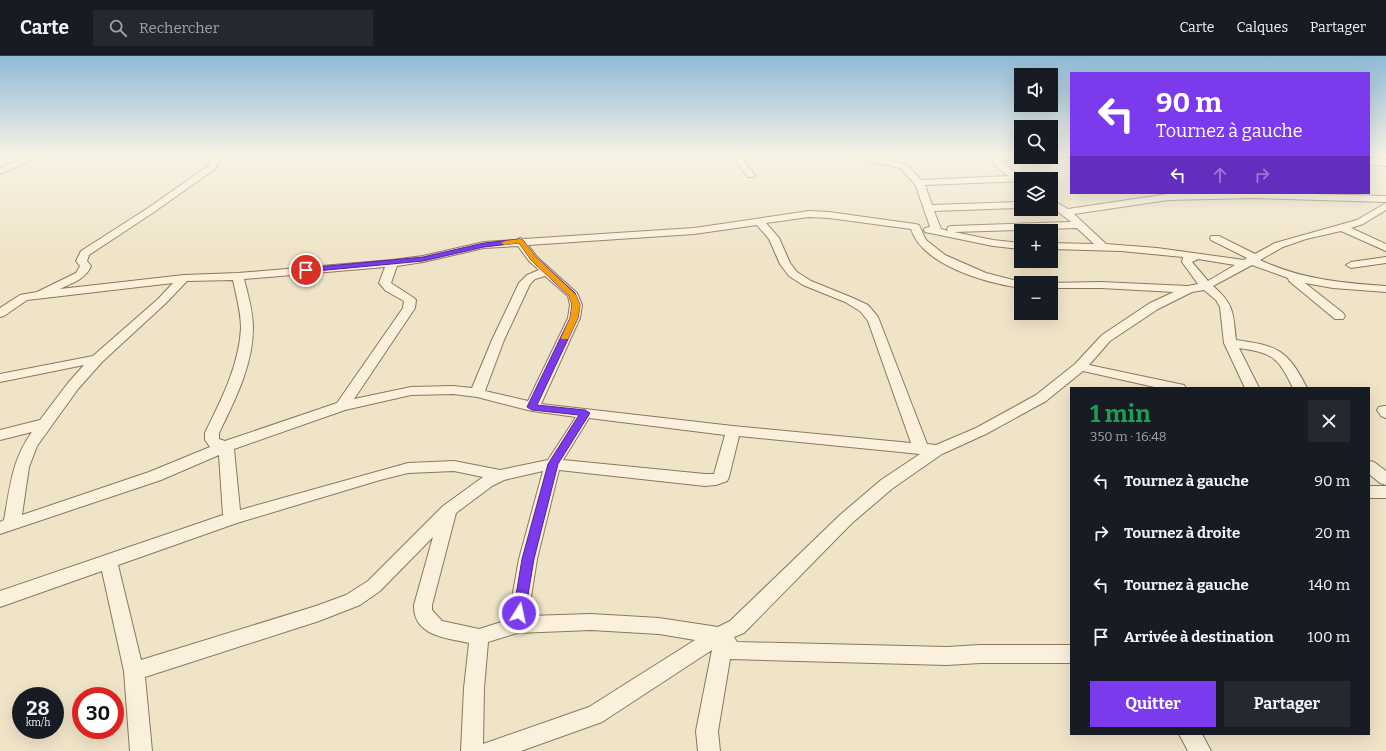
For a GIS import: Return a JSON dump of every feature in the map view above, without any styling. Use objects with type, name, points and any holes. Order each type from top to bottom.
[{"type":"street","points":[[38,296],[80,275],[86,266],[81,261],[85,254],[183,187]]},
{"type":"street","points":[[921,187],[925,196],[932,229]]},
{"type":"street","points":[[1066,212],[1168,197],[1249,194],[1386,199]]},
{"type":"street","points":[[928,208],[1014,205]]},
{"type":"street","points":[[1058,285],[1101,284],[1189,289],[1206,286],[1279,245],[1360,222],[1386,206]]},
{"type":"street","points":[[1058,207],[1081,225],[1104,247]]},
{"type":"street","points":[[0,313],[24,298],[184,278],[238,276],[392,263],[423,259],[484,245],[520,241],[592,239],[694,231],[809,214],[829,215],[932,229],[993,243],[1014,245]]},
{"type":"street","points":[[760,222],[774,238],[785,264],[793,274],[807,284],[850,300],[864,308],[874,320],[929,450]]},
{"type":"street","points":[[932,229],[1081,225]]},
{"type":"street","points":[[915,227],[921,241],[924,244],[953,263],[979,275],[1001,282],[1014,284]]},
{"type":"street","points":[[1342,228],[1386,248]]},
{"type":"street","points":[[1215,238],[1251,261],[1270,270],[1291,277],[1321,283],[1386,289]]},
{"type":"street","points":[[520,241],[534,259],[573,295],[576,305],[574,318],[532,407]]},
{"type":"street","points":[[1058,246],[1141,248],[1198,256],[1251,261]]},
{"type":"street","points":[[1198,256],[1187,259],[1187,262],[1206,286],[1220,298],[1226,307],[1230,343],[1252,387]]},
{"type":"street","points":[[1351,265],[1386,260]]},
{"type":"street","points":[[342,406],[409,308],[410,300],[402,294],[388,288],[385,283],[392,263]]},
{"type":"street","points":[[477,393],[498,340],[525,283],[530,277],[547,271]]},
{"type":"street","points":[[226,446],[214,443],[212,440],[212,434],[238,379],[244,359],[247,327],[238,276]]},
{"type":"street","points":[[1291,277],[1339,316]]},
{"type":"street","points":[[6,526],[20,467],[30,445],[45,424],[73,386],[97,359],[162,301],[184,278]]},
{"type":"street","points":[[491,751],[595,715],[720,642],[846,519],[929,450],[981,431],[1042,398],[1080,367],[1106,338],[1154,306],[1189,289]]},
{"type":"street","points":[[1230,343],[1265,348],[1279,354],[1291,369],[1300,387]]},
{"type":"street","points":[[0,378],[97,359]]},
{"type":"street","points":[[1080,367],[1174,387]]},
{"type":"street","points":[[6,526],[155,476],[226,446],[342,406],[411,391],[453,390],[477,393],[532,407],[733,431],[929,450]]},
{"type":"street","points":[[517,625],[528,559],[553,464],[585,413]]},
{"type":"street","points":[[0,435],[45,424]]},
{"type":"street","points":[[134,671],[319,613],[353,600],[374,586],[449,510],[477,488],[500,475],[553,464],[716,480],[720,477],[724,469],[733,431]]},
{"type":"street","points":[[226,446],[232,518]]},
{"type":"street","points":[[0,600],[232,518],[379,475],[408,468],[454,466],[500,475]]},
{"type":"street","points":[[1370,467],[1386,479]]},
{"type":"street","points":[[1370,492],[1386,492]]},
{"type":"street","points":[[449,510],[423,613],[436,628],[479,637],[517,625],[591,622],[659,626],[720,642],[947,656],[1070,654]]},
{"type":"street","points":[[109,562],[134,671],[141,751]]},
{"type":"street","points":[[472,751],[474,688],[479,637]]},
{"type":"street","points":[[709,751],[707,731],[720,642]]},
{"type":"street","points":[[1191,735],[1200,751]]},
{"type":"slow traffic","points":[[505,243],[520,241],[534,259],[573,295],[576,305],[574,318],[565,338]]},
{"type":"route","points":[[306,270],[423,259],[484,245],[520,241],[534,259],[573,295],[576,305],[574,318],[532,407],[585,413],[553,464],[528,559],[519,613]]}]
